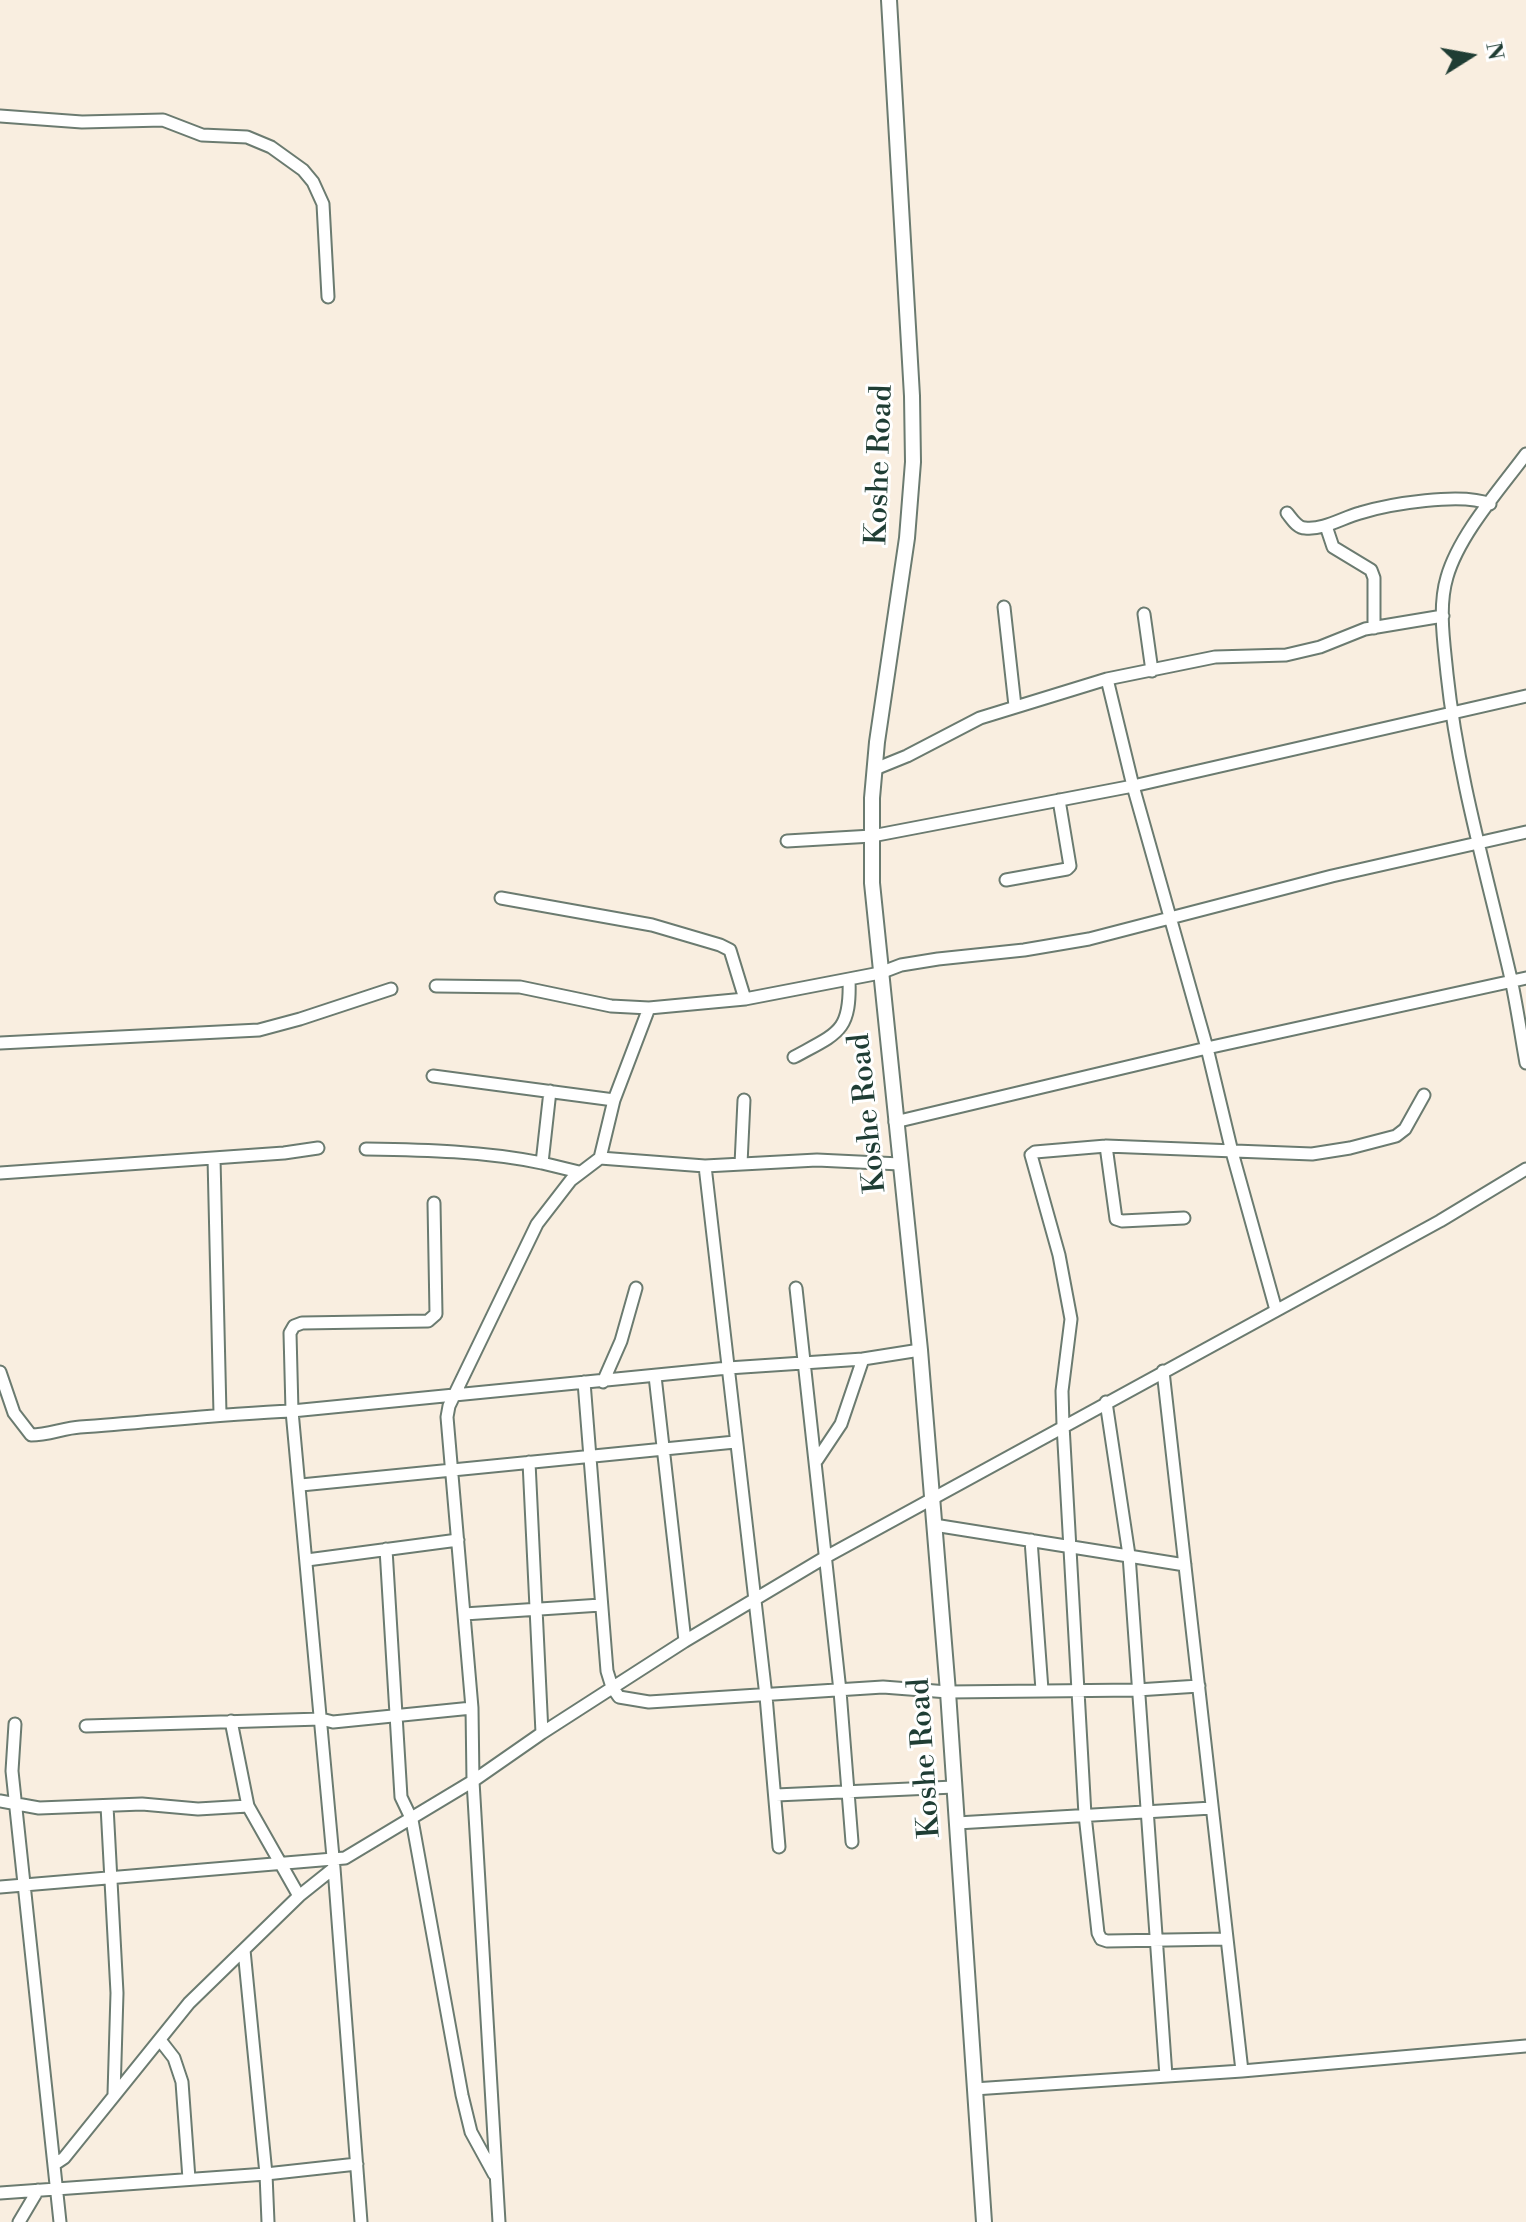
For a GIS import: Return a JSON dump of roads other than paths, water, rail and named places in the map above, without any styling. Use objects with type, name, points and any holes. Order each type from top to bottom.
[{"type":"main road","name":"Koshe Road","points":[[889,0],[913,453],[908,528],[888,654],[875,769],[872,883],[920,1350],[948,1692],[984,2222]]},
{"type":"street","points":[[0,116],[82,122],[163,120],[202,135],[259,140],[303,170],[318,192],[323,204],[328,297]]},
{"type":"street","points":[[1526,454],[1452,563],[1444,591],[1443,616],[1451,712],[1477,842],[1512,981],[1526,1063]]},
{"type":"street","points":[[1287,513],[1299,527],[1304,528],[1326,526],[1371,510],[1409,504],[1468,499],[1490,504]]},
{"type":"street","points":[[1326,526],[1333,547],[1371,570],[1374,578],[1374,628]]},
{"type":"street","points":[[1004,607],[1015,706]]},
{"type":"street","points":[[1144,614],[1152,671]]},
{"type":"street","points":[[875,769],[980,718],[1107,679],[1215,657],[1286,655],[1374,628],[1443,616]]},
{"type":"street","points":[[1107,679],[1133,786],[1207,1048],[1276,1310]]},
{"type":"street","points":[[787,841],[872,836],[1133,786],[1526,696]]},
{"type":"street","points":[[1006,880],[1070,866],[1059,800]]},
{"type":"street","points":[[436,986],[520,987],[611,1006],[649,1008],[745,999],[880,973],[901,965],[1089,939],[1526,832]]},
{"type":"street","points":[[501,898],[652,925],[720,945],[730,950],[745,999]]},
{"type":"street","points":[[895,1122],[1207,1048],[1526,978]]},
{"type":"street","points":[[794,1057],[826,1040],[846,1019],[850,1008],[849,979]]},
{"type":"street","points":[[0,1043],[259,1030],[391,989]]},
{"type":"street","points":[[600,1158],[614,1100],[649,1008]]},
{"type":"street","points":[[433,1076],[614,1100]]},
{"type":"street","points":[[542,1163],[550,1091]]},
{"type":"street","points":[[1227,1939],[1107,1941],[1101,1939],[1098,1933],[1085,1815],[1063,1425],[1062,1391],[1071,1319],[1059,1255],[1031,1155],[1035,1152],[1106,1146],[1232,1152],[1330,1152],[1396,1136],[1405,1129],[1424,1095]]},
{"type":"street","points":[[741,1164],[744,1100]]},
{"type":"street","points":[[1106,1146],[1116,1219],[1184,1218]]},
{"type":"street","points":[[0,1173],[318,1148]]},
{"type":"street","points":[[366,1149],[500,1154],[579,1172]]},
{"type":"street","points":[[214,1158],[220,1414]]},
{"type":"street","points":[[499,2222],[473,1781],[472,1708],[447,1417],[453,1396],[482,1342],[530,1237],[551,1203],[579,1172],[600,1158],[705,1166],[817,1160],[900,1164]]},
{"type":"street","points":[[705,1166],[766,1696],[779,1847]]},
{"type":"street","points":[[55,2164],[64,2158],[189,2003],[334,1864],[412,1820],[612,1687],[824,1558],[1440,1221],[1526,1169]]},
{"type":"street","points":[[361,2222],[334,1864],[292,1411],[290,1333],[294,1326],[302,1323],[428,1321],[436,1314],[434,1203]]},
{"type":"street","points":[[603,1382],[621,1341],[636,1288]]},
{"type":"street","points":[[796,1288],[817,1460],[852,1842]]},
{"type":"street","points":[[0,1372],[14,1413],[31,1435],[72,1428],[220,1414],[292,1411],[728,1368],[863,1359],[920,1350]]},
{"type":"street","points":[[817,1460],[841,1424],[863,1359]]},
{"type":"street","points":[[1163,1371],[1242,2071]]},
{"type":"street","points":[[655,1376],[685,1641]]},
{"type":"street","points":[[584,1382],[607,1671],[619,1697],[649,1702],[883,1687],[948,1692],[1137,1690],[1199,1686]]},
{"type":"street","points":[[1106,1402],[1129,1555],[1166,2076]]},
{"type":"street","points":[[301,1485],[735,1442]]},
{"type":"street","points":[[529,1462],[542,1733]]},
{"type":"street","points":[[934,1525],[1185,1565]]},
{"type":"street","points":[[307,1560],[458,1540]]},
{"type":"street","points":[[1031,1540],[1042,1690]]},
{"type":"street","points":[[386,1549],[401,1797],[412,1820],[471,2132],[497,2180]]},
{"type":"street","points":[[464,1614],[601,1605]]},
{"type":"street","points":[[86,1726],[321,1719],[333,1722],[472,1708]]},
{"type":"street","points":[[231,1721],[248,1806],[299,1896]]},
{"type":"street","points":[[15,1724],[12,1771],[60,2222]]},
{"type":"street","points":[[776,1795],[954,1787]]},
{"type":"street","points":[[0,1801],[39,1808],[152,1804],[198,1809],[248,1806]]},
{"type":"street","points":[[107,1806],[117,1993],[114,2094]]},
{"type":"street","points":[[957,1823],[1212,1808]]},
{"type":"street","points":[[0,1887],[282,1865],[334,1864]]},
{"type":"street","points":[[244,1950],[268,2222]]},
{"type":"street","points":[[160,2040],[174,2058],[182,2082],[189,2179]]},
{"type":"street","points":[[974,2089],[1242,2071],[1526,2046]]},
{"type":"street","points":[[0,2193],[266,2174],[357,2164]]},
{"type":"street","points":[[19,2222],[38,2190]]}]
